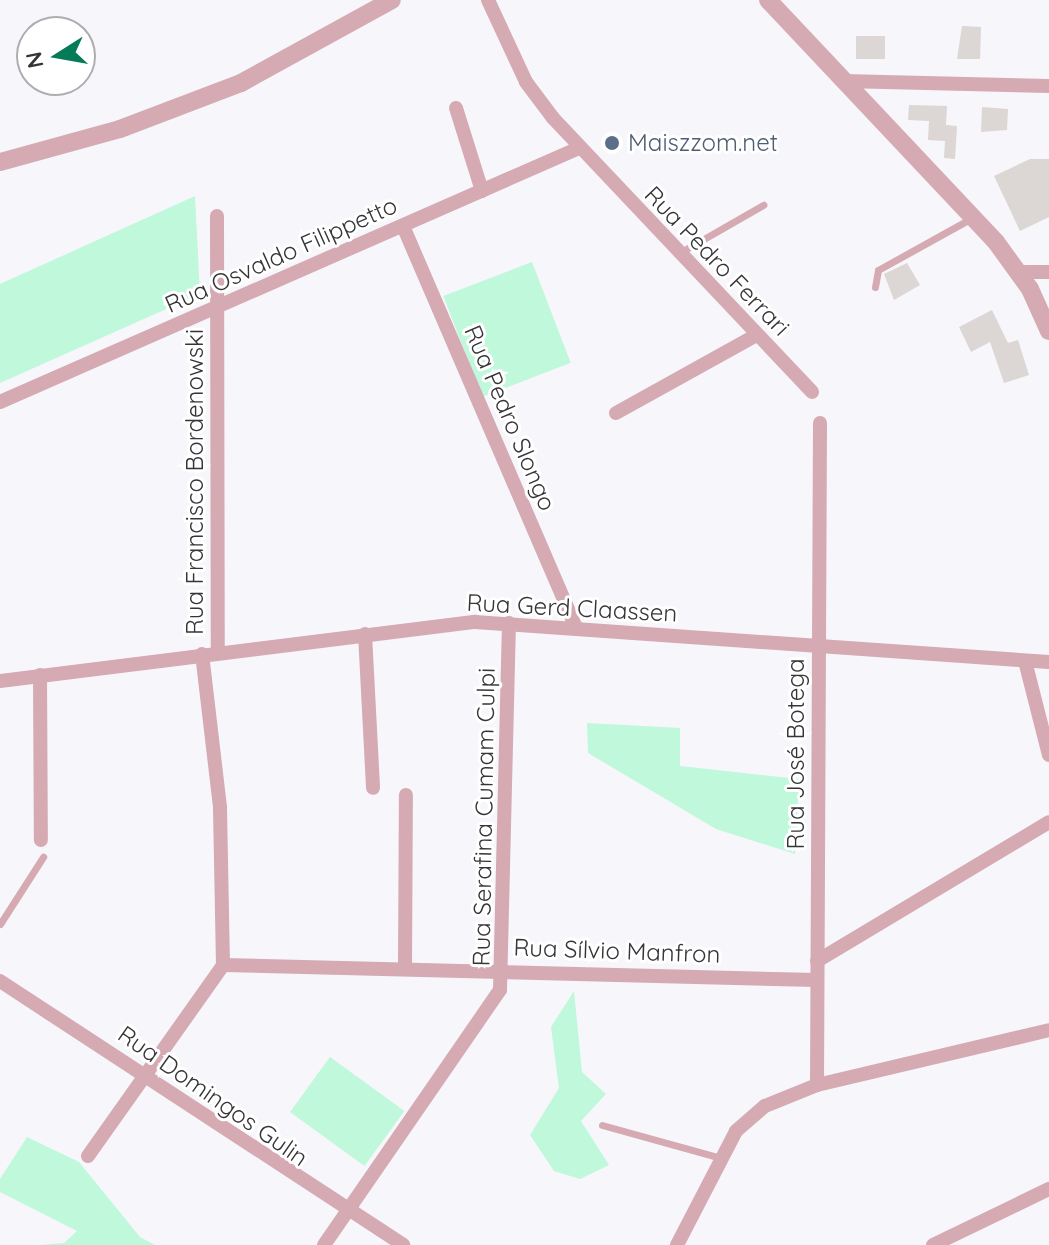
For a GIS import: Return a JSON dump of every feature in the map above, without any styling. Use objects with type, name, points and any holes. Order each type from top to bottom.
[{"type":"street","points":[[0,162],[120,129],[241,83],[392,0]]},
{"type":"street","name":"Rua Pedro Ferrari","points":[[488,0],[526,82],[579,148],[812,392]]},
{"type":"street","points":[[768,0],[973,217],[1020,272],[1049,331]]},
{"type":"street","points":[[843,81],[1049,86]]},
{"type":"street","points":[[456,108],[482,191]]},
{"type":"street","name":"Rua Osvaldo Filippetto","points":[[0,402],[579,148]]},
{"type":"street","name":"Rua Francisco Bordenowski","points":[[217,216],[210,653],[220,807],[223,965]]},
{"type":"street","name":"Rua Pedro Slongo","points":[[403,226],[576,628]]},
{"type":"street","points":[[1020,272],[1049,272]]},
{"type":"street","points":[[616,413],[757,335]]},
{"type":"street","name":"Rua José Botega","points":[[817,1085],[820,423]]},
{"type":"street","name":"Rua Gerd Claassen","points":[[0,681],[365,634],[509,623],[1049,662]]},
{"type":"street","name":"Rua Serafina Cumam Culpi","points":[[324,1245],[494,1000],[504,970],[509,623]]},
{"type":"street","points":[[365,634],[373,788]]},
{"type":"street","points":[[1025,661],[1049,755]]},
{"type":"street","points":[[40,675],[41,840]]},
{"type":"street","points":[[405,968],[406,795]]},
{"type":"street","points":[[817,961],[1049,822]]},
{"type":"street","points":[[88,1156],[223,965]]},
{"type":"street","name":"Rua Sílvio Manfron","points":[[223,965],[817,980]]},
{"type":"street","name":"Rua Domingos Gulin","points":[[0,981],[147,1072],[348,1211],[403,1245]]},
{"type":"street","points":[[677,1245],[721,1158],[754,1114],[817,1085],[1049,1030]]},
{"type":"street","points":[[933,1245],[1049,1189]]},
{"type":"lane","points":[[679,253],[763,205]]},
{"type":"lane","points":[[875,287],[878,270],[973,217]]},
{"type":"lane","points":[[0,924],[43,857]]},
{"type":"lane","points":[[602,1125],[721,1158]]},
{"type":"green space","points":[[195,196],[200,294],[0,383],[0,284]]},
{"type":"green space","points":[[532,262],[571,363],[482,397],[443,296]]},
{"type":"green space","points":[[587,723],[680,728],[680,766],[799,779],[795,854],[716,829],[588,753]]},
{"type":"green space","points":[[574,991],[582,1072],[606,1094],[581,1121],[609,1165],[580,1179],[554,1171],[530,1135],[559,1088],[551,1027]]},
{"type":"green space","points":[[330,1057],[404,1111],[364,1166],[290,1112]]},
{"type":"green space","points":[[27,1137],[79,1162],[140,1237],[155,1245],[40,1245],[64,1243],[77,1231],[0,1192],[0,1179]]},
{"type":"building","points":[[962,26],[981,27],[980,59],[957,59]]},
{"type":"building","points":[[856,36],[885,36],[885,59],[856,59]]},
{"type":"building","points":[[909,105],[947,106],[946,125],[957,126],[955,159],[944,158],[945,141],[928,140],[929,121],[908,120]]},
{"type":"building","points":[[982,107],[1008,109],[1007,130],[981,132]]},
{"type":"building","points":[[1030,159],[1049,159],[1049,217],[1020,231],[994,176]]},
{"type":"building","points":[[907,263],[920,285],[894,300],[884,274]]},
{"type":"building","points":[[992,310],[1008,343],[1018,340],[1029,375],[1004,383],[990,342],[971,352],[959,327]]},
{"type":"place","name":"Maiszzom.net","points":[[612,143]]}]
